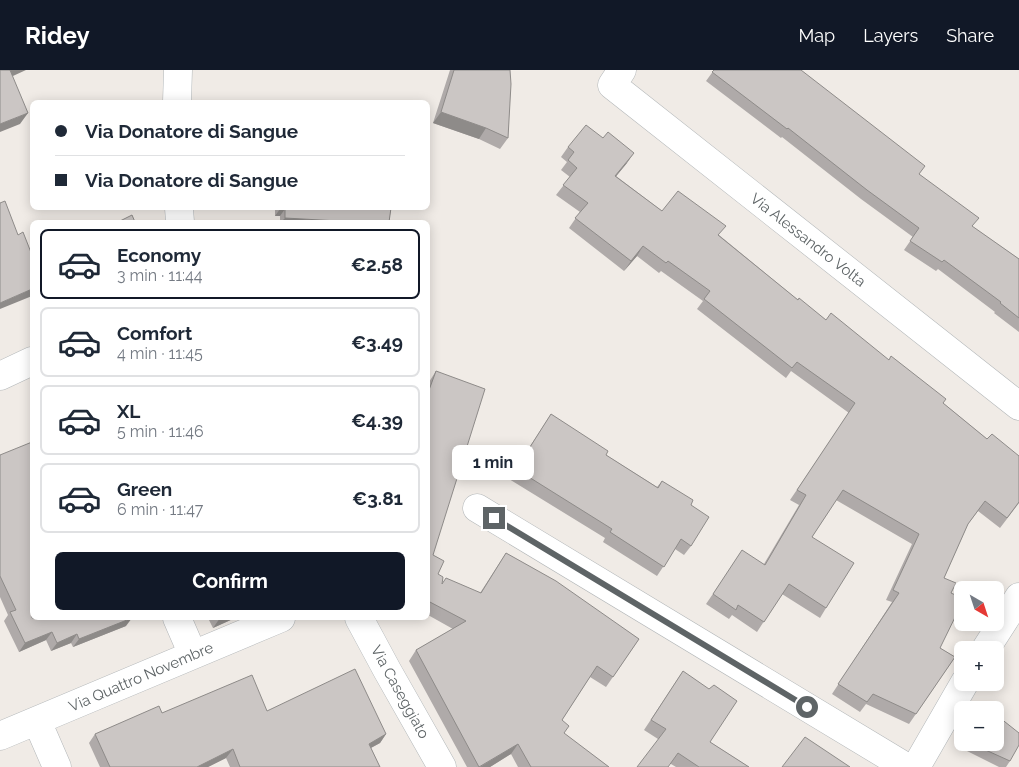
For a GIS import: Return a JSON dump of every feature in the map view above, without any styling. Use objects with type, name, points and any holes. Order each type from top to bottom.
[{"type":"street","points":[[177,100],[178,70]]},
{"type":"street","name":"Via Alessandro Volta","points":[[622,70],[612,85],[1019,406]]},
{"type":"street","points":[[0,376],[30,362]]},
{"type":"street","points":[[477,508],[906,767]]},
{"type":"street","points":[[991,641],[1019,597]]},
{"type":"street","points":[[178,620],[193,655]]},
{"type":"street","name":"Via Quattro Novembre","points":[[0,736],[276,620]]},
{"type":"street","name":"Via Caseggiato","points":[[360,620],[442,767]]},
{"type":"street","points":[[916,767],[960,691]]},
{"type":"street","points":[[37,721],[57,767]]},
{"type":"building","points":[[0,70],[10,70],[28,113],[0,124]]},
{"type":"building","points":[[454,70],[510,70],[508,138],[441,112]]},
{"type":"building","points":[[714,70],[801,70],[925,166],[919,174],[979,218],[972,226],[1019,259],[1019,318],[1001,302],[944,260],[942,262],[910,241],[919,228],[712,72]]},
{"type":"building","points":[[586,125],[603,138],[608,132],[634,153],[615,176],[662,211],[678,191],[726,226],[718,235],[798,300],[799,298],[826,320],[831,313],[889,360],[891,356],[946,399],[943,403],[987,439],[992,434],[1019,456],[1019,502],[1007,518],[985,501],[968,524],[944,578],[954,582],[951,593],[954,594],[954,619],[940,648],[954,656],[954,658],[916,714],[873,694],[867,702],[838,684],[899,593],[893,590],[919,534],[843,490],[812,537],[854,563],[826,608],[789,584],[764,622],[738,605],[736,610],[713,594],[742,550],[765,565],[806,495],[797,490],[855,403],[797,362],[792,368],[704,299],[710,291],[668,261],[666,263],[643,246],[631,261],[575,218],[588,203],[563,185],[577,168],[568,160],[574,152],[568,147]]},
{"type":"building","points":[[5,201],[18,235],[23,232],[30,250],[30,290],[0,303],[0,203]]},
{"type":"building","points":[[285,210],[391,210],[389,220],[285,218]]},
{"type":"building","points":[[132,215],[134,220],[122,220]]},
{"type":"building","points":[[436,371],[485,389],[433,555],[444,561],[438,574],[443,577],[442,584],[446,578],[481,593],[506,553],[556,581],[639,639],[613,677],[597,666],[562,720],[569,726],[564,733],[609,767],[531,767],[518,744],[479,767],[416,650],[466,621],[430,602],[430,387]]},
{"type":"building","points":[[551,414],[608,451],[606,455],[658,488],[662,481],[693,500],[691,505],[709,517],[691,546],[681,539],[664,567],[610,532],[612,529],[516,469]]},
{"type":"building","points":[[30,443],[30,620],[127,620],[79,639],[77,634],[57,643],[52,632],[25,643],[10,612],[16,610],[0,576],[0,455]]},
{"type":"building","points":[[355,669],[386,734],[369,744],[380,767],[240,767],[233,749],[197,767],[110,767],[95,734],[159,706],[162,713],[252,675],[267,711]]},
{"type":"building","points":[[683,671],[709,689],[714,685],[737,701],[710,742],[749,767],[699,767],[678,753],[668,767],[637,767],[666,729],[651,720]]},
{"type":"building","points":[[1004,721],[1019,733],[1019,745],[1010,761],[988,751],[1004,751]]},
{"type":"building","points":[[805,737],[850,767],[782,767]]},
{"type":"route","points":[[494,518],[807,707]]}]
